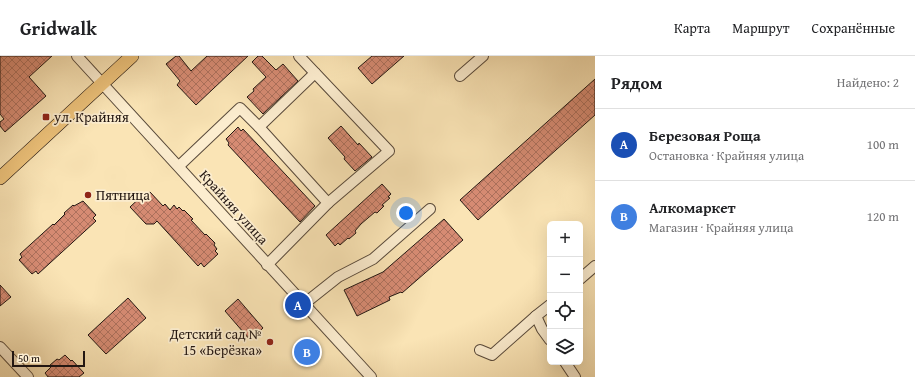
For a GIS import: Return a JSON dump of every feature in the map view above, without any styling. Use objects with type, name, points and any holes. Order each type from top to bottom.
[{"type":"main road","points":[[0,178],[132,56]]},
{"type":"street","name":"Крайняя улица","points":[[77,56],[371,377]]},
{"type":"street","points":[[267,265],[328,203],[389,151],[299,56]]},
{"type":"street","points":[[460,76],[483,56]]},
{"type":"street","points":[[259,127],[315,73]]},
{"type":"street","points":[[179,166],[240,108],[328,203]]},
{"type":"street","points":[[304,304],[338,277],[373,259],[430,209]]},
{"type":"street","points":[[583,277],[594,268]]},
{"type":"street","points":[[480,350],[492,355],[547,307]]},
{"type":"street","points":[[536,316],[547,336]]},
{"type":"street","points":[[0,347],[28,377]]},
{"type":"street","points":[[567,365],[576,377]]},
{"type":"building","points":[[0,56],[52,56],[29,77],[46,96],[5,132],[0,126],[0,122],[4,119],[0,114]]},
{"type":"building","points":[[176,56],[179,56],[191,71],[207,56],[248,56],[196,105],[177,85],[180,81],[166,64]]},
{"type":"building","points":[[258,56],[262,56],[276,70],[283,64],[298,81],[263,114],[247,97],[266,77],[252,62]]},
{"type":"building","points":[[372,56],[404,56],[372,84],[358,68]]},
{"type":"building","points":[[595,79],[595,115],[478,220],[460,200]]},
{"type":"building","points":[[341,126],[358,145],[359,143],[372,157],[355,171],[328,138]]},
{"type":"building","points":[[238,127],[241,131],[243,129],[315,206],[300,222],[228,145],[229,143],[226,139]]},
{"type":"building","points":[[382,184],[391,194],[388,197],[390,198],[382,205],[384,206],[361,224],[355,231],[356,233],[349,239],[348,238],[340,245],[338,243],[335,246],[326,235]]},
{"type":"building","points":[[150,192],[163,206],[165,204],[170,210],[174,205],[177,209],[179,207],[183,211],[184,210],[205,235],[206,234],[215,243],[214,245],[217,249],[215,251],[218,254],[204,267],[201,263],[198,266],[157,221],[154,224],[146,224],[130,207],[144,194],[145,196]]},
{"type":"building","points":[[83,201],[96,215],[93,218],[96,221],[38,274],[36,271],[32,274],[19,260],[22,257],[20,254],[53,224],[54,225],[73,205],[74,206]]},
{"type":"building","points":[[444,219],[463,240],[402,293],[401,292],[389,297],[390,300],[357,316],[344,290],[383,272]]},
{"type":"building","points":[[0,285],[11,297],[0,306]]},
{"type":"building","points":[[128,298],[146,318],[106,354],[88,335]]},
{"type":"building","points":[[238,299],[263,328],[250,340],[225,311]]},
{"type":"building","points":[[65,355],[84,373],[79,377],[48,377],[45,373],[51,367],[50,365]]},
{"type":"place","name":"ул. Крайняя","points":[[46,117]]},
{"type":"place","name":"Пятница","points":[[88,195]]},
{"type":"place","name":"Березовая Роща","points":[[298,305]]},
{"type":"place","name":"Детский сад № 15 «Берёзка»","points":[[270,342]]},
{"type":"place","name":"Алкомаркет","points":[[307,352]]}]
